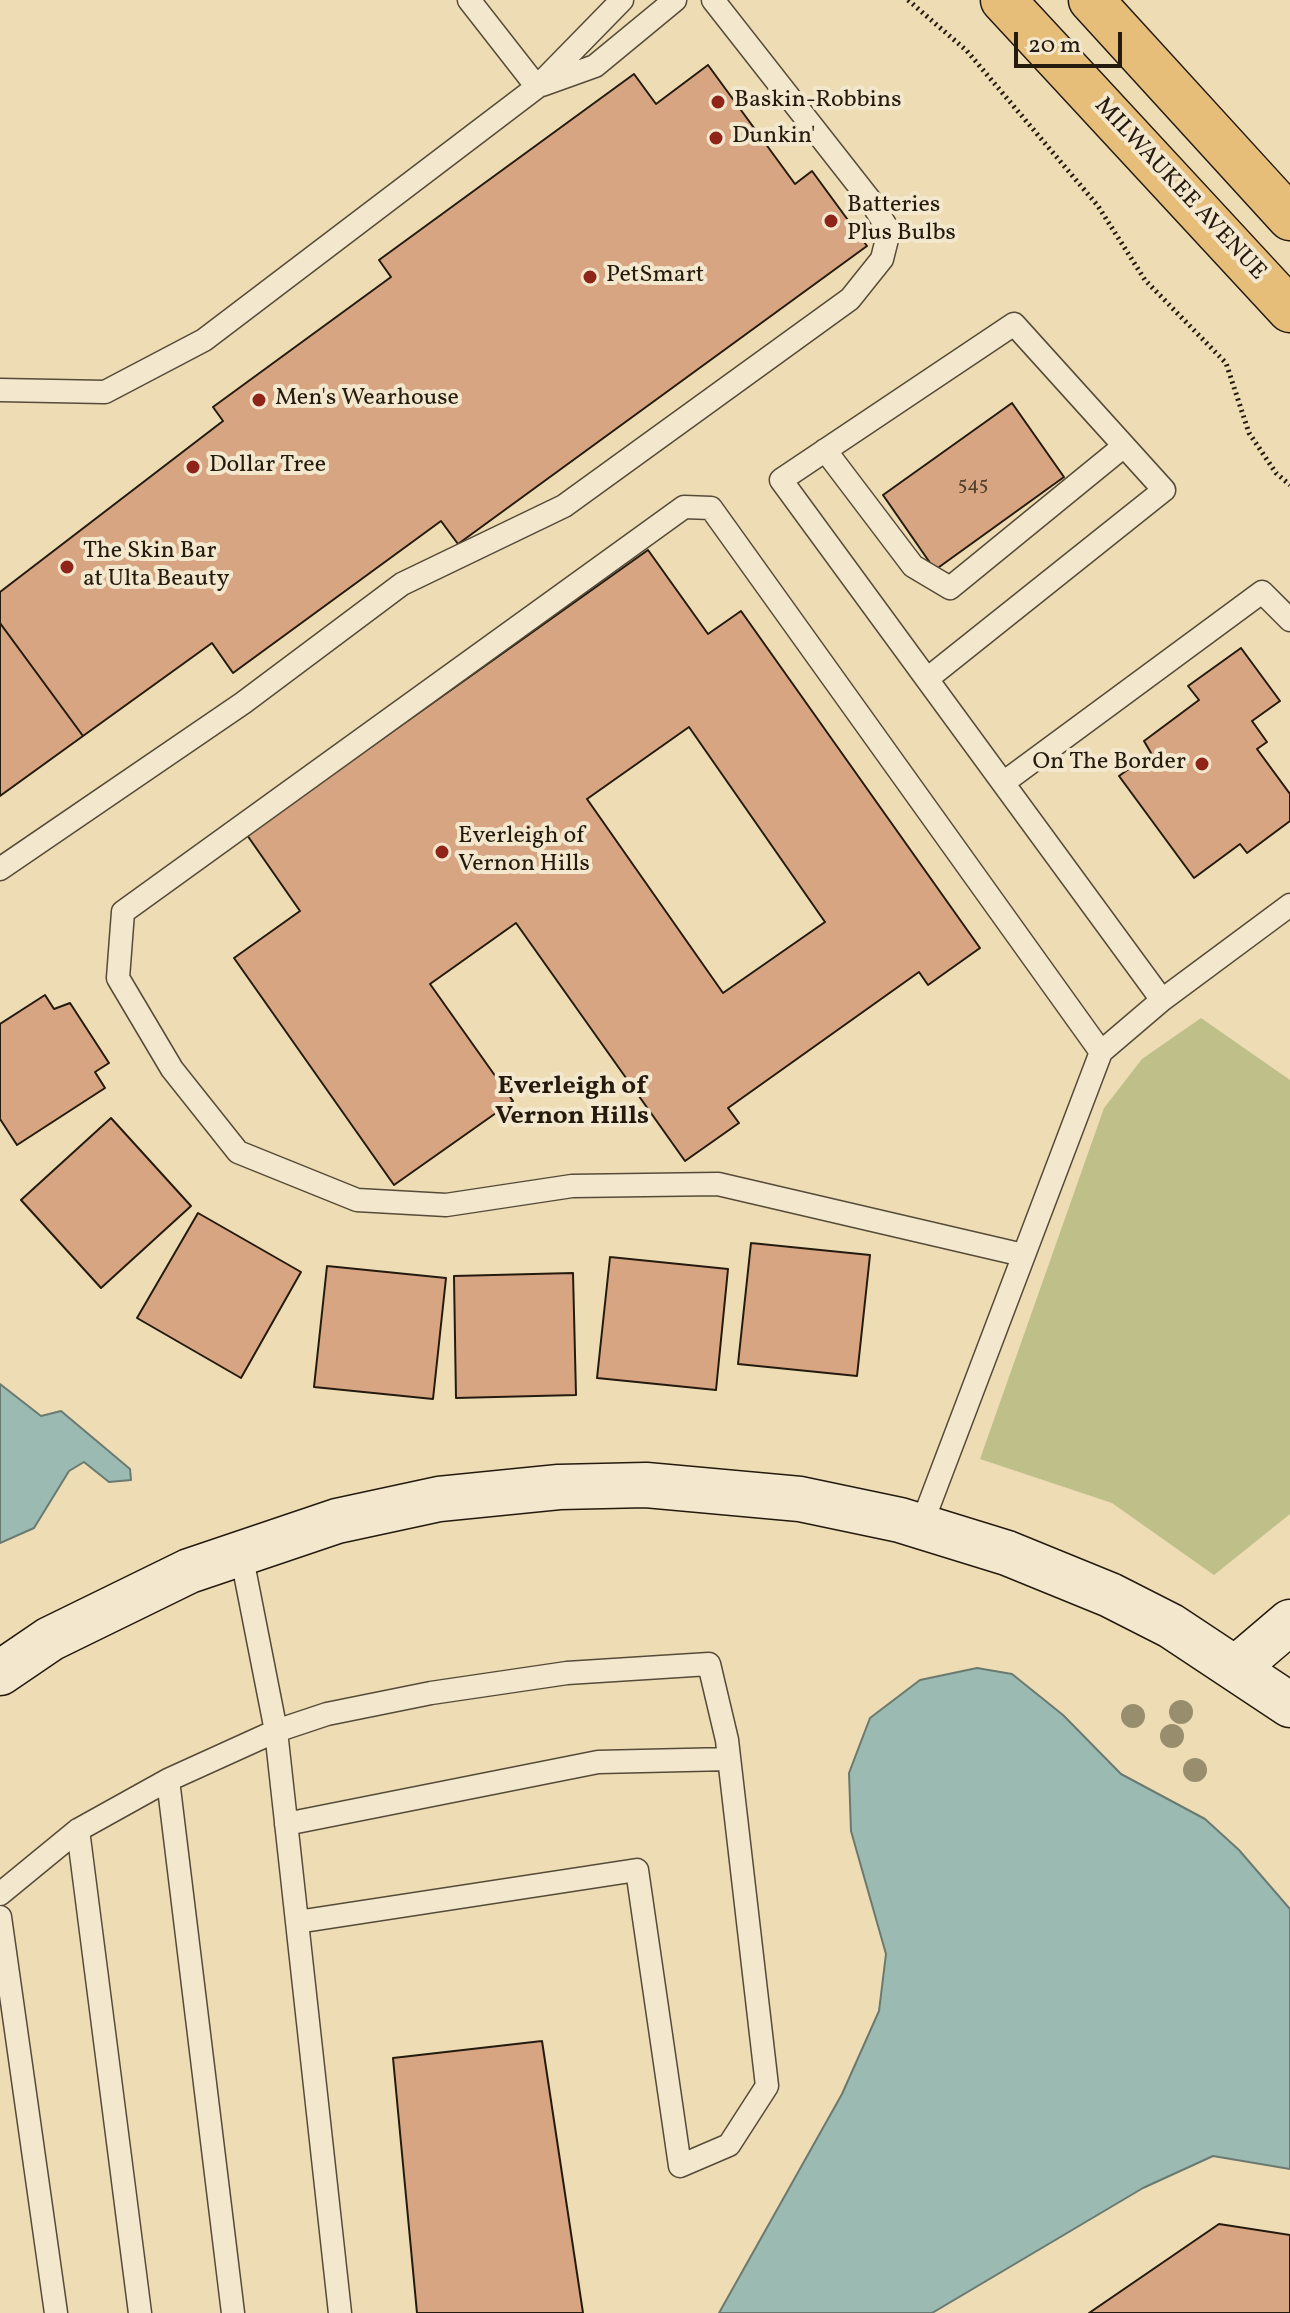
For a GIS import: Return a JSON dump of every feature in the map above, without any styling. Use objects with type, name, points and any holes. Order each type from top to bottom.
[{"type":"main road","name":"MILWAUKEE AVENUE","points":[[1003,0],[1290,310]]},
{"type":"main road","points":[[1091,0],[1290,218]]},
{"type":"street","points":[[0,1673],[64,1632],[189,1571],[337,1521],[424,1502],[559,1487],[646,1485],[800,1499],[921,1526],[1007,1553],[1110,1595],[1171,1626],[1290,1705]]},
{"type":"street","points":[[1236,1668],[1290,1622]]},
{"type":"lane","points":[[469,0],[537,87]]},
{"type":"lane","points":[[0,390],[105,392],[204,340],[537,87],[622,0]]},
{"type":"lane","points":[[537,87],[595,66],[675,0]]},
{"type":"lane","points":[[0,869],[243,703],[402,584],[564,506],[850,299],[882,259],[889,231],[861,188],[713,0]]},
{"type":"lane","points":[[927,679],[1164,490],[1014,324],[781,480],[1162,1000]]},
{"type":"lane","points":[[825,450],[913,566],[950,588],[1124,446]]},
{"type":"lane","points":[[1023,1255],[718,1184],[572,1186],[446,1205],[357,1200],[238,1152],[172,1069],[118,978],[123,912],[684,507],[711,508],[1101,1052]]},
{"type":"lane","points":[[1003,783],[1262,592],[1290,620]]},
{"type":"lane","points":[[921,1526],[1101,1052],[1162,1000],[1290,905]]},
{"type":"lane","points":[[241,1553],[276,1731],[340,2313]]},
{"type":"lane","points":[[0,1894],[78,1830],[168,1780],[276,1731],[327,1714],[431,1693],[567,1673],[709,1664],[729,1759],[767,2086],[729,2145],[680,2166],[637,1870],[297,1922]]},
{"type":"lane","points":[[286,1824],[598,1762],[729,1759]]},
{"type":"lane","points":[[168,1780],[233,2313]]},
{"type":"lane","points":[[78,1830],[140,2313]]},
{"type":"lane","points":[[0,1917],[56,2313]]},
{"type":"path","points":[[908,0],[967,51],[1098,206],[1145,280],[1226,363],[1249,433],[1276,473],[1290,485]]},
{"type":"green space","points":[[1201,1018],[1290,1080],[1290,1514],[1214,1575],[1112,1503],[980,1459],[1104,1108],[1142,1059]]},
{"type":"water","points":[[0,1384],[41,1416],[61,1411],[130,1469],[131,1480],[109,1482],[84,1462],[69,1471],[34,1528],[0,1543]]},
{"type":"water","points":[[977,1668],[1012,1674],[1063,1715],[1121,1774],[1205,1819],[1239,1850],[1290,1909],[1290,2169],[1213,2156],[1143,2188],[932,2313],[719,2313],[842,2094],[879,2011],[886,1954],[851,1831],[849,1773],[870,1718],[920,1680]]},
{"type":"building","points":[[708,65],[795,184],[812,171],[867,246],[458,544],[441,521],[233,673],[212,643],[83,736],[0,623],[0,592],[223,421],[213,407],[391,277],[379,260],[634,74],[656,104]]},
{"type":"building","points":[[1012,403],[1064,477],[935,570],[883,495]]},
{"type":"building","name":"Everleigh of Vernon Hills","points":[[648,550],[708,634],[741,611],[980,948],[928,985],[919,972],[728,1108],[739,1123],[685,1161],[516,923],[430,984],[513,1101],[394,1185],[234,958],[300,911],[247,835]],"holes":[[[689,727],[825,922],[723,993],[587,799]]]},
{"type":"building","points":[[0,623],[83,736],[0,796]]},
{"type":"building","name":"On The Border","points":[[1241,648],[1280,701],[1252,721],[1267,742],[1257,749],[1290,794],[1290,821],[1247,853],[1240,844],[1194,878],[1119,776],[1151,753],[1144,741],[1199,700],[1188,686]]},
{"type":"building","points":[[45,995],[54,1009],[70,1003],[109,1063],[95,1072],[105,1088],[17,1145],[0,1119],[0,1024]]},
{"type":"building","points":[[111,1118],[191,1206],[101,1288],[21,1200]]},
{"type":"building","points":[[198,1213],[301,1272],[241,1378],[137,1318]]},
{"type":"building","points":[[751,1243],[870,1255],[857,1376],[738,1364]]},
{"type":"building","points":[[610,1257],[728,1269],[716,1390],[597,1378]]},
{"type":"building","points":[[327,1266],[446,1278],[433,1399],[314,1387]]},
{"type":"building","points":[[573,1273],[576,1395],[456,1398],[454,1276]]},
{"type":"building","points":[[542,2041],[583,2313],[417,2313],[393,2058]]},
{"type":"building","points":[[1219,2224],[1290,2235],[1290,2313],[1089,2313]]},
{"type":"place","name":"Baskin-Robbins","points":[[718,102]]},
{"type":"place","name":"Dunkin'","points":[[716,138]]},
{"type":"place","name":"Batteries Plus Bulbs","points":[[831,221]]},
{"type":"place","name":"PetSmart","points":[[590,277]]},
{"type":"place","name":"Men's Wearhouse","points":[[259,400]]},
{"type":"place","name":"Dollar Tree","points":[[193,467]]},
{"type":"place","name":"The Skin Bar at Ulta Beauty","points":[[67,567]]},
{"type":"place","name":"On The Border","points":[[1202,764]]},
{"type":"place","name":"Everleigh of Vernon Hills","points":[[442,852]]},
{"type":"district","name":"Everleigh of Vernon Hills","points":[[572,1103]]}]
